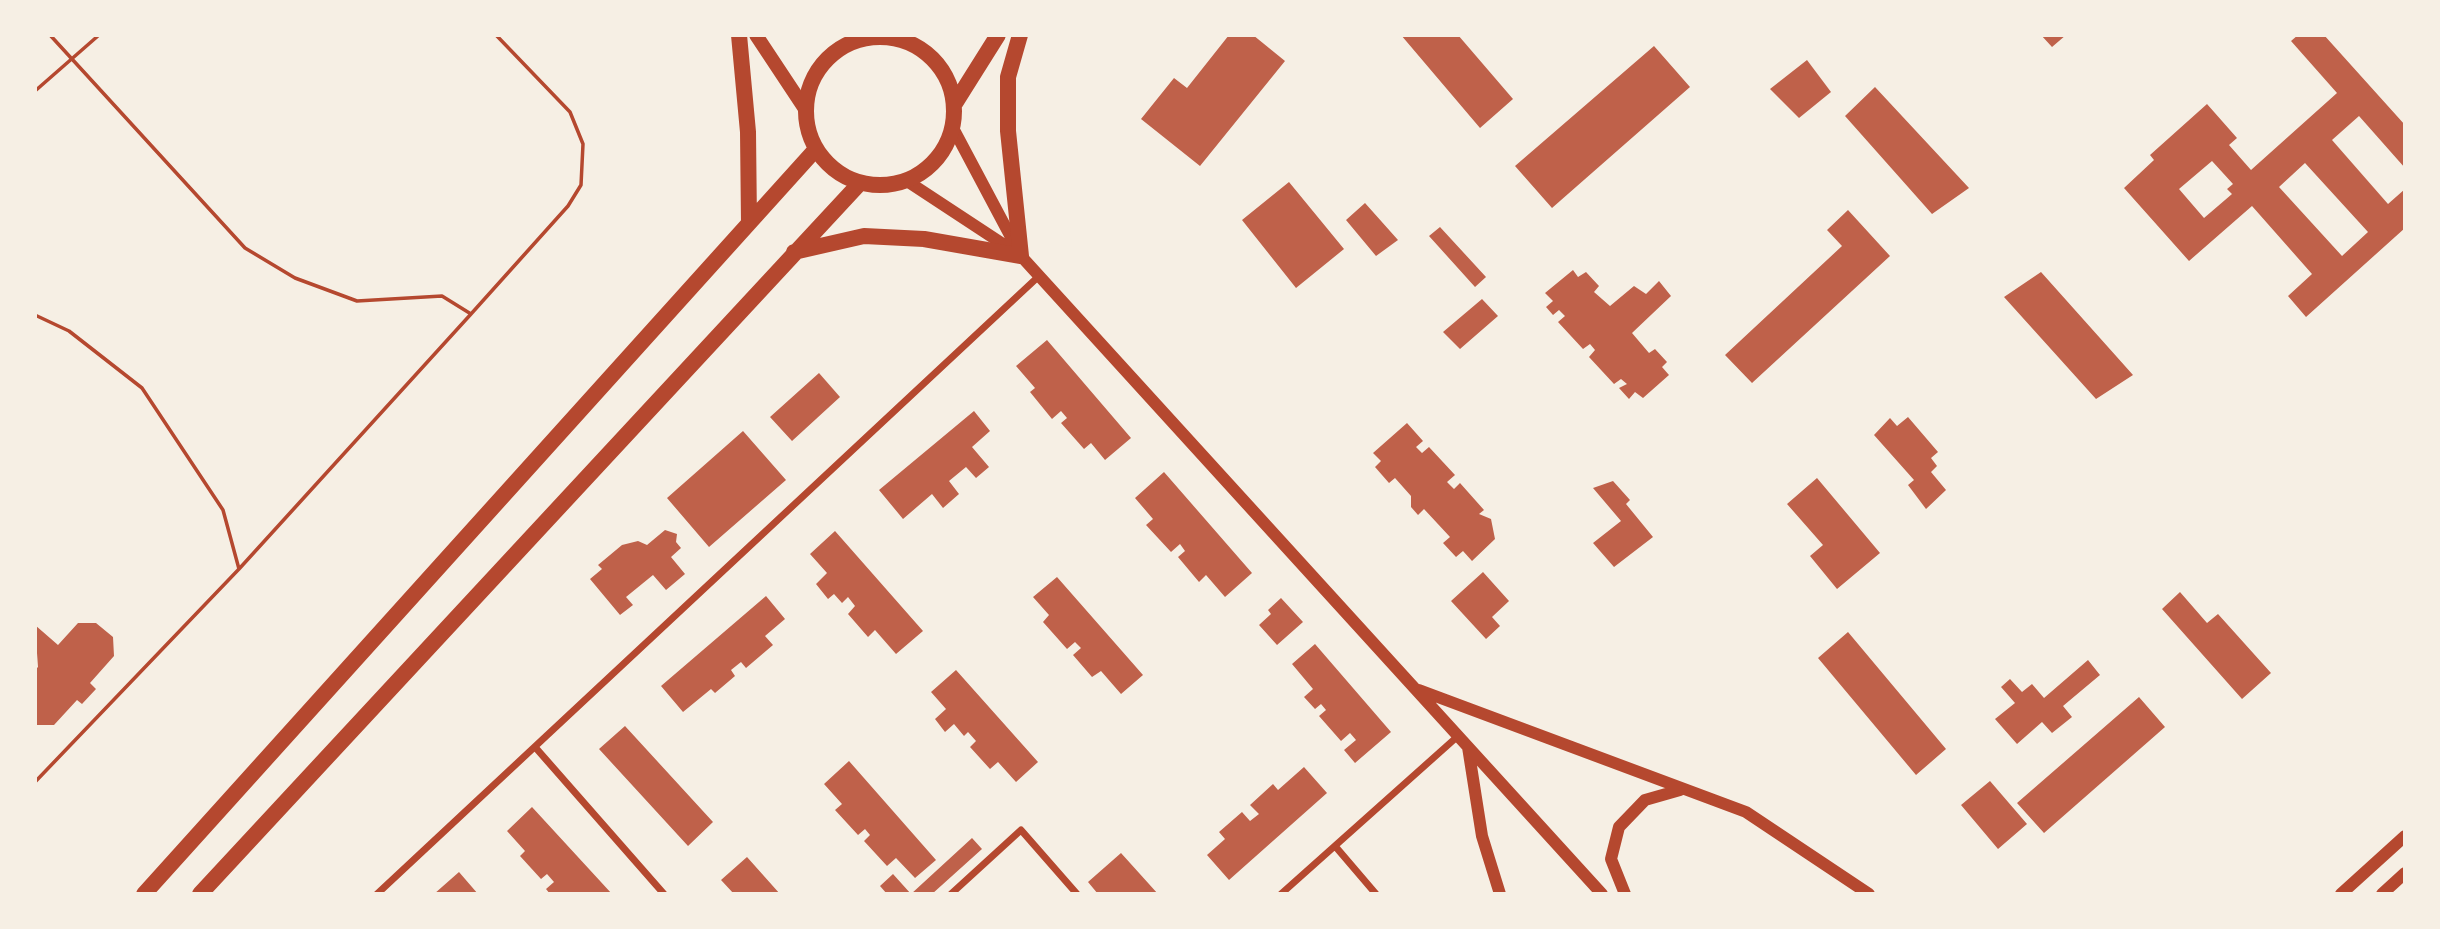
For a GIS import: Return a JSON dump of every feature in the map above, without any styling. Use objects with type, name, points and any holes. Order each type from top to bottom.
[{"type":"main road","points":[[739,35],[748,132],[749,223]]},
{"type":"main road","points":[[756,35],[805,109]]},
{"type":"main road","points":[[954,106],[998,35]]},
{"type":"main road","points":[[794,252],[864,236],[925,239],[1021,256],[1008,131],[1008,76],[1020,35]]},
{"type":"main road","points":[[863,36],[892,36],[915,45],[934,60],[948,81],[954,106],[953,128],[936,160],[928,169],[907,181],[884,186],[860,183],[838,173],[816,149],[809,134],[805,109],[810,84],[822,62],[842,46],[863,36]]},
{"type":"main road","points":[[144,894],[816,149]]},
{"type":"main road","points":[[200,894],[860,183]]},
{"type":"street","points":[[953,128],[1021,256]]},
{"type":"street","points":[[907,181],[1021,256],[1602,894]]},
{"type":"street","points":[[377,894],[1040,276]]},
{"type":"street","points":[[1416,689],[1746,812],[1870,894]]},
{"type":"street","points":[[1281,894],[1458,736]]},
{"type":"street","points":[[535,747],[664,894]]},
{"type":"street","points":[[1468,747],[1482,836],[1500,894]]},
{"type":"street","points":[[1625,894],[1611,859],[1619,827],[1645,800],[1681,790]]},
{"type":"street","points":[[951,894],[1021,830],[1077,894]]},
{"type":"street","points":[[2341,894],[2405,836]]},
{"type":"street","points":[[1335,846],[1376,894]]},
{"type":"street","points":[[2382,894],[2405,873]]},
{"type":"path","points":[[50,35],[245,248],[295,278],[358,300],[442,296],[471,314]]},
{"type":"path","points":[[35,91],[73,61],[99,35]]},
{"type":"path","points":[[35,782],[239,569],[568,206],[581,185],[583,144],[570,112],[496,35]]},
{"type":"path","points":[[35,315],[69,331],[142,388],[223,510],[239,569]]},
{"type":"building","points":[[1229,35],[1253,35],[1285,61],[1200,166],[1141,119],[1174,78],[1187,88]]},
{"type":"building","points":[[1401,35],[1458,35],[1513,99],[1480,128]]},
{"type":"building","points":[[2041,35],[2066,35],[2052,47]]},
{"type":"building","points":[[2298,35],[2324,35],[2405,125],[2405,168],[2359,116],[2332,140],[2388,204],[2405,189],[2405,228],[2306,317],[2288,296],[2312,274],[2252,206],[2189,261],[2124,188],[2154,160],[2150,155],[2207,104],[2237,138],[2229,145],[2251,170],[2337,93],[2291,41]],"holes":[[[2212,161],[2233,184],[2227,189],[2232,194],[2204,218],[2179,189]],[[2305,163],[2368,232],[2342,256],[2279,187]]]},
{"type":"building","points":[[1654,46],[1690,87],[1552,208],[1515,166]]},
{"type":"building","points":[[1807,60],[1831,92],[1799,118],[1770,89]]},
{"type":"building","points":[[1875,87],[1969,188],[1932,214],[1845,116]]},
{"type":"building","points":[[1289,182],[1344,249],[1296,288],[1242,220]]},
{"type":"building","points":[[1365,203],[1398,240],[1376,256],[1346,220]]},
{"type":"building","points":[[1848,210],[1890,256],[1752,383],[1725,355],[1842,246],[1827,230]]},
{"type":"building","points":[[1440,227],[1486,277],[1475,287],[1429,236]]},
{"type":"building","points":[[1573,270],[1578,277],[1586,272],[1599,286],[1594,292],[1610,306],[1634,286],[1646,294],[1659,281],[1671,296],[1632,333],[1649,353],[1655,349],[1667,362],[1662,367],[1669,375],[1643,398],[1635,392],[1629,399],[1619,388],[1627,384],[1621,379],[1614,384],[1589,357],[1595,350],[1590,344],[1583,349],[1558,322],[1565,316],[1559,310],[1553,315],[1546,307],[1553,301],[1545,293]]},
{"type":"building","points":[[2041,272],[2133,375],[2096,399],[2004,297]]},
{"type":"building","points":[[1482,299],[1498,316],[1460,349],[1443,332]]},
{"type":"building","points":[[1047,340],[1131,438],[1105,460],[1091,443],[1084,449],[1061,423],[1067,418],[1061,411],[1052,419],[1030,392],[1035,388],[1016,366]]},
{"type":"building","points":[[819,373],[840,397],[792,441],[770,417]]},
{"type":"building","points":[[974,411],[990,431],[972,447],[989,467],[976,478],[966,467],[949,481],[959,494],[943,508],[932,494],[903,519],[879,490]]},
{"type":"building","points":[[1908,417],[1938,452],[1931,458],[1937,466],[1931,472],[1946,490],[1926,509],[1908,485],[1914,480],[1874,435],[1890,418],[1897,426]]},
{"type":"building","points":[[1407,423],[1423,441],[1416,447],[1422,453],[1429,447],[1455,475],[1447,482],[1454,489],[1460,483],[1484,510],[1479,514],[1491,519],[1495,539],[1472,561],[1463,551],[1456,557],[1443,543],[1450,537],[1424,509],[1418,515],[1411,507],[1411,496],[1395,478],[1389,483],[1375,467],[1381,461],[1373,453]]},
{"type":"building","points":[[743,431],[786,480],[709,547],[667,498]]},
{"type":"building","points":[[1164,472],[1252,573],[1225,597],[1206,575],[1199,582],[1178,557],[1185,551],[1180,544],[1171,552],[1146,525],[1153,519],[1135,498]]},
{"type":"building","points":[[1817,478],[1880,553],[1837,589],[1810,556],[1823,545],[1787,504]]},
{"type":"building","points":[[1613,481],[1630,500],[1626,504],[1653,537],[1614,567],[1593,543],[1621,521],[1593,488]]},
{"type":"building","points":[[665,530],[677,534],[676,542],[681,548],[671,557],[685,574],[666,590],[653,575],[626,597],[633,605],[620,615],[590,579],[602,569],[598,565],[622,545],[638,541],[647,545]]},
{"type":"building","points":[[835,531],[923,631],[896,654],[875,630],[868,637],[848,614],[855,606],[848,597],[842,603],[834,594],[828,599],[816,584],[827,573],[810,554]]},
{"type":"building","points":[[1483,572],[1509,601],[1492,617],[1500,626],[1486,639],[1451,601]]},
{"type":"building","points":[[1057,577],[1143,675],[1121,694],[1101,671],[1092,677],[1073,655],[1081,648],[1075,642],[1067,649],[1043,622],[1049,615],[1033,597]]},
{"type":"building","points":[[2180,592],[2207,623],[2218,614],[2271,673],[2242,699],[2162,609]]},
{"type":"building","points":[[766,596],[785,619],[765,636],[773,645],[746,668],[741,662],[731,670],[735,676],[715,693],[711,689],[683,712],[661,686]]},
{"type":"building","points":[[1281,598],[1303,622],[1277,645],[1259,625],[1271,614],[1268,610]]},
{"type":"building","points":[[78,623],[96,623],[113,637],[114,656],[90,683],[96,689],[82,704],[77,700],[54,725],[35,725],[35,670],[38,667],[35,625],[58,645]]},
{"type":"building","points":[[1848,632],[1946,749],[1916,775],[1818,658]]},
{"type":"building","points":[[1315,644],[1391,732],[1355,763],[1344,750],[1356,740],[1350,733],[1341,741],[1319,716],[1326,710],[1321,704],[1315,709],[1304,697],[1313,689],[1292,664]]},
{"type":"building","points":[[2088,660],[2100,675],[2063,706],[2072,717],[2052,733],[2042,722],[2017,744],[1995,719],[2015,703],[2001,687],[2010,679],[2022,692],[2032,684],[2044,698]]},
{"type":"building","points":[[956,670],[1038,762],[1016,782],[998,762],[990,769],[970,747],[976,741],[968,732],[964,736],[954,724],[945,732],[935,719],[946,709],[931,692]]},
{"type":"building","points":[[2139,697],[2165,727],[2044,833],[2017,803]]},
{"type":"building","points":[[625,726],[713,822],[688,846],[599,749]]},
{"type":"building","points":[[849,761],[936,860],[915,878],[896,858],[887,866],[864,841],[870,835],[865,829],[858,835],[835,810],[842,804],[824,784]]},
{"type":"building","points":[[1304,767],[1327,793],[1229,880],[1207,855],[1225,839],[1219,832],[1242,812],[1250,821],[1259,814],[1250,805],[1273,784],[1278,790]]},
{"type":"building","points":[[1990,781],[2027,824],[1998,849],[1961,805]]},
{"type":"building","points":[[532,807],[612,894],[550,894],[546,889],[554,882],[547,874],[541,879],[520,856],[525,851],[507,831]]},
{"type":"building","points":[[972,838],[982,849],[932,894],[911,894]]},
{"type":"building","points":[[1121,853],[1158,894],[1098,894],[1088,882]]},
{"type":"building","points":[[747,857],[780,894],[734,894],[721,880]]},
{"type":"building","points":[[459,872],[478,894],[434,894]]},
{"type":"building","points":[[893,874],[911,894],[887,894],[880,886]]}]
